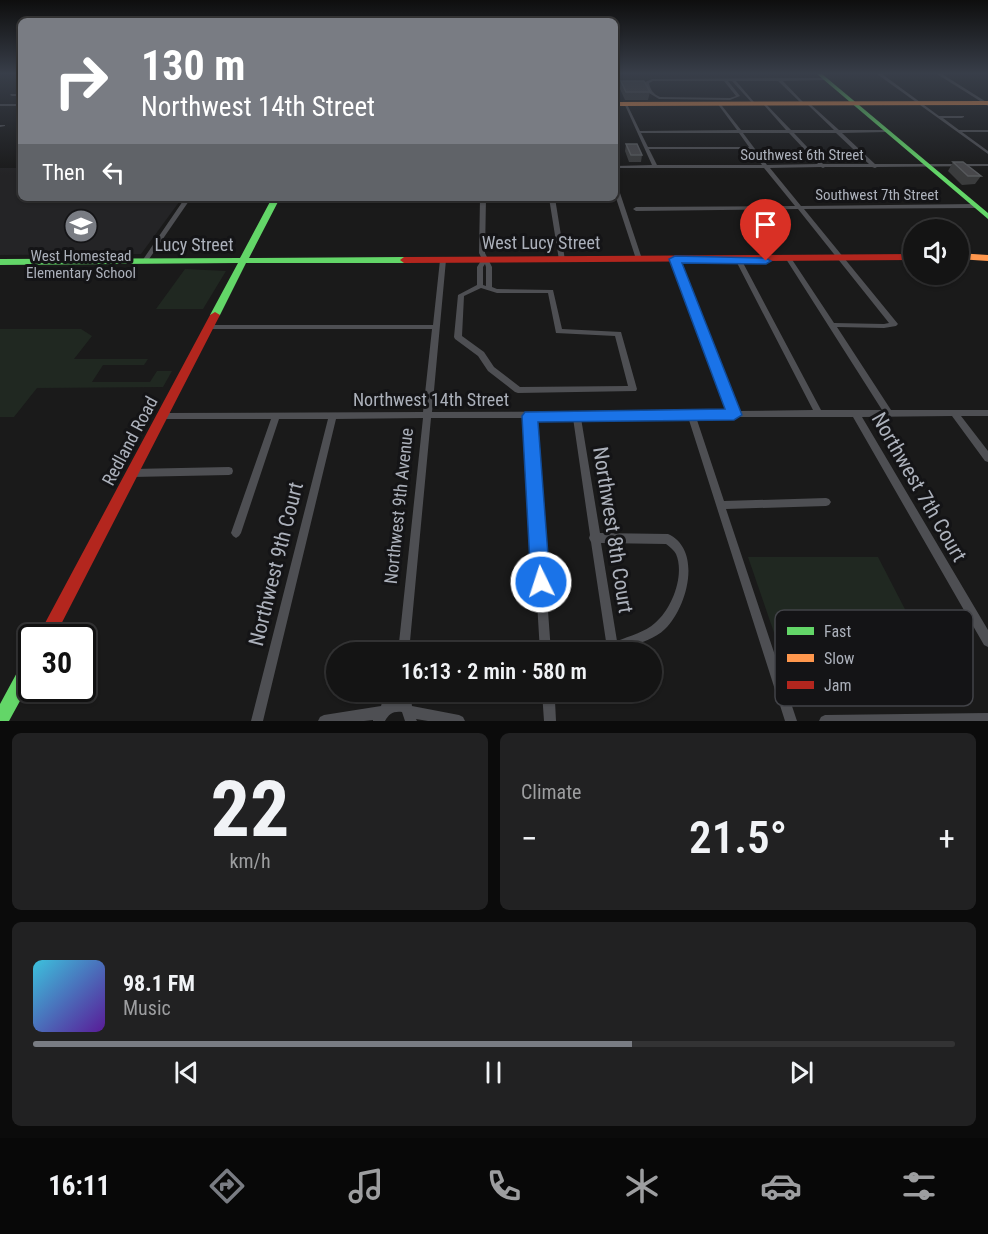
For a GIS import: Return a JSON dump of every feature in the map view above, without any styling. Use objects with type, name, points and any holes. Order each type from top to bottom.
[{"type":"street","points":[[622,108],[639,132],[655,167]]},
{"type":"street","points":[[722,108],[841,259],[890,316],[893,325],[832,325]]},
{"type":"street","points":[[764,108],[823,167]]},
{"type":"street","points":[[810,108],[875,167]]},
{"type":"street","points":[[859,108],[988,217]]},
{"type":"street","points":[[926,108],[988,153]]},
{"type":"street","points":[[939,117],[962,117]]},
{"type":"street","points":[[639,132],[887,131]]},
{"type":"street","points":[[957,131],[988,131]]},
{"type":"street","points":[[981,147],[988,147]]},
{"type":"street","points":[[646,148],[752,148]]},
{"type":"street","name":"Southwest 6th Street","points":[[618,167],[988,165]]},
{"type":"street","points":[[618,196],[639,259]]},
{"type":"street","points":[[145,261],[186,201]]},
{"type":"street","name":"Redland Road","points":[[52,624],[274,201]]},
{"type":"street","points":[[483,201],[484,260],[489,267],[484,286]]},
{"type":"street","points":[[552,201],[562,260]]},
{"type":"street","name":"Southwest 7th Street","points":[[636,208],[975,206]]},
{"type":"street","name":"West Lucy Street","points":[[244,261],[903,258]]},
{"type":"street","points":[[969,258],[987,259]]},
{"type":"street","points":[[675,259],[734,415]]},
{"type":"street","points":[[738,259],[819,414]]},
{"type":"street","name":"Northwest 7th Court","points":[[789,259],[889,414]]},
{"type":"street","name":"Northwest 9th Avenue","points":[[403,642],[443,260]]},
{"type":"street","name":"Lucy Street","points":[[0,262],[244,261]]},
{"type":"street","points":[[484,286],[497,291],[551,291],[560,331],[618,334],[633,389],[518,390],[491,369],[481,354],[458,337],[462,295],[484,286]]},
{"type":"street","points":[[208,327],[436,327]]},
{"type":"street","points":[[954,413],[988,458]]},
{"type":"street","name":"Northwest 14th Street","points":[[162,416],[988,413]]},
{"type":"street","name":"Northwest 7th Court","points":[[856,414],[970,610]]},
{"type":"street","points":[[691,415],[775,672]]},
{"type":"street","points":[[236,533],[276,416]]},
{"type":"street","name":"Northwest 9th Court","points":[[257,721],[333,416]]},
{"type":"street","points":[[530,416],[544,642]]},
{"type":"street","name":"Northwest 8th Court","points":[[577,416],[611,642]]},
{"type":"street","points":[[132,473],[229,471]]},
{"type":"street","points":[[720,505],[826,502]]},
{"type":"street","points":[[594,538],[668,539],[676,544],[682,554],[683,575],[675,607],[657,628],[630,642]]},
{"type":"street","name":"Northwest 7th Court","points":[[973,614],[988,640]]},
{"type":"street","points":[[0,721],[18,688]]},
{"type":"street","points":[[549,702],[550,721]]},
{"type":"street","points":[[324,721],[383,714],[397,705],[408,713],[459,721]]},
{"type":"street","points":[[786,706],[791,721]]},
{"type":"street","points":[[825,721],[988,719]]},
{"type":"shaded area","name":"West Homestead Elementary School","points":[[0,168],[18,168],[18,201],[180,201],[141,254],[0,255]]},
{"type":"shaded area","points":[[185,269],[226,271],[203,309],[156,309]]},
{"type":"shaded area","points":[[0,329],[81,329],[92,336],[74,359],[148,359],[144,365],[103,365],[92,382],[150,382],[157,371],[172,371],[163,387],[37,388],[14,417],[0,417]]},
{"type":"shaded area","points":[[748,557],[878,557],[905,610],[775,610],[775,635]]},
{"type":"building","points":[[626,144],[637,144],[642,155],[631,155]]},
{"type":"building","points":[[953,162],[963,162],[981,176],[968,176]]},
{"type":"traffic: fast","points":[[859,108],[988,217]]},
{"type":"traffic: fast","points":[[215,315],[274,201]]},
{"type":"traffic: fast","points":[[0,262],[404,260]]},
{"type":"traffic: fast","points":[[0,721],[18,688]]},
{"type":"traffic: slow","points":[[969,257],[988,258]]},
{"type":"traffic: jam","points":[[669,258],[903,257]]},
{"type":"traffic: jam","points":[[404,260],[675,259]]},
{"type":"traffic: jam","points":[[52,624],[215,315]]},
{"type":"place","name":"West Homestead Elementary School","points":[[81,226]]},
{"type":"route","points":[[541,582],[530,416],[734,415],[675,259],[760,259],[766,261]]}]
